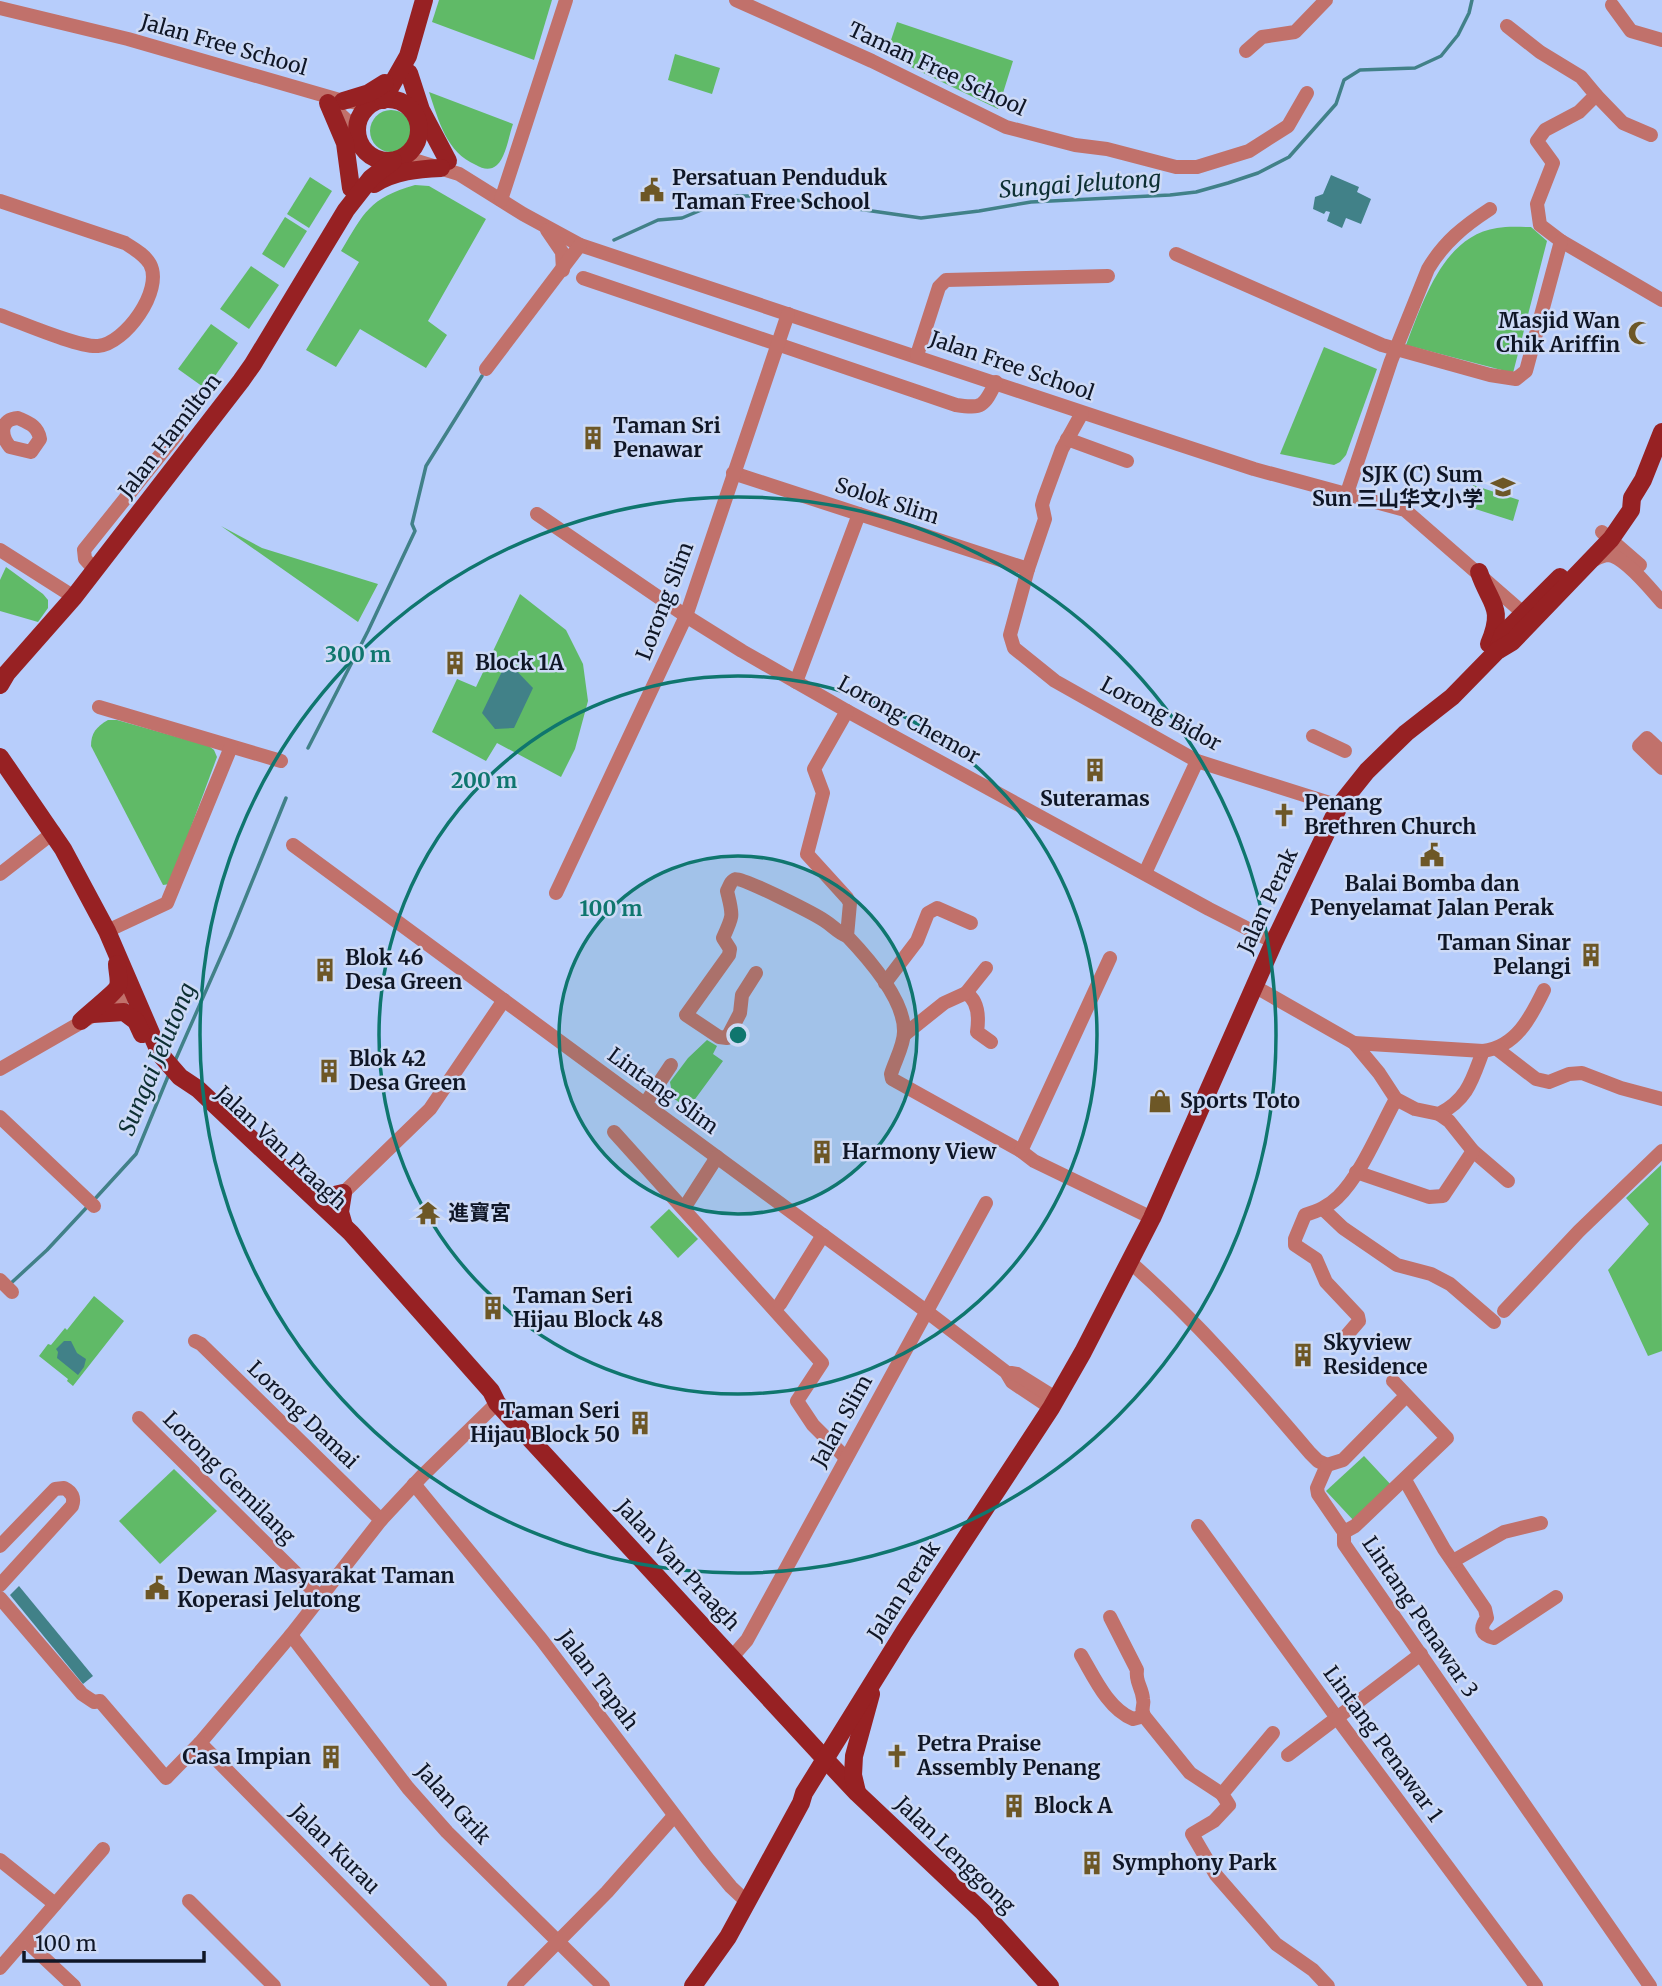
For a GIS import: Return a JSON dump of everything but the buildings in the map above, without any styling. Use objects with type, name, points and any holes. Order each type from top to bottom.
[{"type":"main road","points":[[404,69],[410,108],[419,127],[416,144],[399,159],[374,158],[358,137],[358,119],[377,102],[404,69],[424,0]]},
{"type":"main road","points":[[404,69],[449,167],[395,174],[351,198],[345,143],[329,99],[369,93],[404,69]]},
{"type":"main road","points":[[377,102],[392,100],[410,108]]},
{"type":"main road","name":"Jalan Hamilton","points":[[351,198],[358,137]]},
{"type":"main road","name":"Jalan Hamilton","points":[[2,678],[74,597],[253,364],[351,198],[371,178],[399,159]]},
{"type":"main road","name":"Jalan Perak","points":[[700,1983],[728,1937],[804,1793],[829,1763],[872,1683],[1054,1404],[1152,1219],[1254,986],[1339,806],[1367,771],[1482,667],[1497,651],[1503,634],[1529,617],[1591,561],[1622,504],[1632,498],[1643,480],[1662,434]]},
{"type":"main road","name":"Jalan Perak","points":[[1529,617],[1581,556],[1606,535]]},
{"type":"main road","points":[[1479,572],[1484,588],[1496,608],[1497,618],[1482,667]]},
{"type":"main road","name":"Jalan Van Praagh","points":[[0,757],[54,832],[107,931],[170,1067],[191,1094],[324,1212],[345,1227],[491,1391],[497,1403],[829,1763]]},
{"type":"main road","points":[[87,1018],[118,986],[116,951]]},
{"type":"main road","points":[[87,1018],[124,1012],[131,1016],[148,1044],[170,1067]]},
{"type":"main road","name":"Jalan Van Praagh","points":[[170,1067],[198,1089],[311,1194],[485,1398],[497,1403]]},
{"type":"main road","points":[[311,1194],[326,1197],[343,1193],[340,1212],[345,1227]]},
{"type":"main road","points":[[857,1793],[853,1775],[854,1756],[871,1702],[872,1683]]},
{"type":"main road","name":"Jalan Lenggong","points":[[829,1763],[983,1912],[1050,1986]]},
{"type":"street","points":[[501,200],[566,0]]},
{"type":"street","name":"Taman Free School","points":[[736,0],[872,61],[1006,127],[1176,167],[1197,167],[1249,151],[1288,126],[1307,93]]},
{"type":"street","points":[[1246,51],[1262,37],[1295,32],[1326,0]]},
{"type":"street","points":[[1612,5],[1631,31],[1662,40]]},
{"type":"street","name":"Jalan Free School","points":[[0,8],[128,39],[329,99],[377,102]]},
{"type":"street","points":[[1507,26],[1539,52],[1576,74],[1623,123],[1651,135]]},
{"type":"street","points":[[1596,94],[1579,112],[1545,130],[1537,141],[1553,163],[1537,204],[1538,218],[1545,230],[1662,300]]},
{"type":"street","name":"Jalan Free School","points":[[329,99],[358,137]]},
{"type":"street","name":"Jalan Free School","points":[[419,127],[449,167],[542,225],[580,245],[1254,469],[1405,510],[1529,617]]},
{"type":"street","name":"Jalan Free School","points":[[399,159],[449,167]]},
{"type":"street","points":[[0,201],[125,243],[141,253],[151,266],[153,285],[150,297],[117,340],[97,347],[0,315]]},
{"type":"street","points":[[1347,493],[1396,347],[1428,269],[1455,234],[1490,209]]},
{"type":"street","points":[[542,225],[562,253],[562,270]]},
{"type":"street","points":[[1176,254],[1382,345],[1511,379],[1520,378],[1526,371],[1562,241]]},
{"type":"street","points":[[486,369],[580,245]]},
{"type":"street","points":[[917,355],[939,287],[946,280],[1108,276]]},
{"type":"street","points":[[583,278],[956,405],[976,408],[983,405],[996,382]]},
{"type":"street","name":"Lorong Slim","points":[[556,893],[685,617],[788,314]]},
{"type":"street","points":[[1028,569],[1045,519],[1042,505],[1044,498],[1067,439],[1082,413]]},
{"type":"street","points":[[94,570],[85,559],[84,550],[177,434]]},
{"type":"street","points":[[1067,439],[1127,461]]},
{"type":"street","name":"Solok Slim","points":[[733,473],[1028,569]]},
{"type":"street","name":"Lorong Chemor","points":[[537,514],[685,617],[796,682],[1274,942]]},
{"type":"street","points":[[796,682],[859,514]]},
{"type":"street","points":[[1606,535],[1662,590]]},
{"type":"street","points":[[0,550],[74,597]]},
{"type":"street","points":[[1591,561],[1605,555],[1615,556],[1662,602]]},
{"type":"street","name":"Lorong Bidor","points":[[1028,569],[1010,635],[1014,648],[1055,681],[1197,761],[1339,806]]},
{"type":"street","points":[[99,707],[281,761]]},
{"type":"street","points":[[846,711],[814,769],[823,793],[807,854],[850,903],[847,936]]},
{"type":"street","points":[[1313,736],[1345,751]]},
{"type":"street","points":[[1662,752],[1647,738],[1639,746],[1662,768]]},
{"type":"street","points":[[107,931],[167,903],[232,747]]},
{"type":"street","points":[[1145,873],[1197,761]]},
{"type":"street","points":[[0,874],[54,832]]},
{"type":"street","name":"Lintang Slim","points":[[293,845],[926,1311],[1006,1372],[1012,1382],[1054,1404]]},
{"type":"street","points":[[756,973],[742,995],[740,1013],[727,1038],[719,1037],[687,1015],[729,955],[730,949],[723,938],[732,919],[733,908],[727,891],[732,882],[740,877],[824,920],[838,933],[847,936],[885,983],[899,1009],[904,1034],[891,1074],[892,1080],[1034,1160],[1152,1219]]},
{"type":"street","points":[[885,983],[918,941],[928,913],[937,908],[971,923]]},
{"type":"street","points":[[1021,1151],[1110,958]]},
{"type":"street","points":[[904,1034],[944,1003],[966,993],[986,968]]},
{"type":"street","points":[[1254,986],[1354,1043],[1396,1099],[1415,1109],[1439,1114],[1449,1121],[1473,1151],[1508,1181]]},
{"type":"street","points":[[1439,1114],[1461,1101],[1490,1050],[1517,1035],[1530,1019],[1544,990]]},
{"type":"street","points":[[0,1069],[134,992]]},
{"type":"street","points":[[966,993],[978,1011],[977,1032],[990,1042]]},
{"type":"street","points":[[324,1212],[430,1109],[504,1000]]},
{"type":"street","points":[[1354,1043],[1490,1050],[1536,1079],[1549,1082],[1569,1074],[1582,1073],[1621,1088],[1662,1099]]},
{"type":"street","points":[[645,1104],[671,1065]]},
{"type":"street","points":[[1347,1335],[1359,1321],[1358,1316],[1326,1282],[1316,1259],[1298,1248],[1294,1242],[1305,1215],[1322,1209],[1337,1198],[1356,1172],[1396,1099]]},
{"type":"street","points":[[0,1117],[89,1202]]},
{"type":"street","points":[[614,1132],[822,1363],[799,1395],[798,1405],[813,1425],[846,1458]]},
{"type":"street","points":[[1356,1172],[1429,1197],[1443,1196],[1473,1151]]},
{"type":"street","points":[[1322,1209],[1343,1228],[1397,1265],[1450,1284],[1499,1316],[1579,1231],[1662,1151]]},
{"type":"street","points":[[688,1202],[717,1157]]},
{"type":"street","name":"Jalan Slim","points":[[732,1657],[747,1640],[986,1203]]},
{"type":"street","points":[[780,1304],[823,1236]]},
{"type":"street","points":[[1130,1262],[1229,1360],[1318,1461],[1327,1465],[1343,1460],[1406,1396]]},
{"type":"street","points":[[0,1280],[12,1292]]},
{"type":"street","name":"Lorong Damai","points":[[195,1341],[381,1520]]},
{"type":"street","points":[[1344,1532],[1355,1526],[1447,1438],[1393,1381]]},
{"type":"street","points":[[0,1598],[82,1694],[94,1702],[100,1701],[166,1778],[200,1743],[291,1635],[381,1520],[497,1403]]},
{"type":"street","name":"Lorong Gemilang","points":[[139,1418],[320,1597]]},
{"type":"street","name":"Lintang Penawar 3","points":[[1327,1465],[1317,1488],[1318,1494],[1344,1532],[1344,1544],[1650,1986]]},
{"type":"street","points":[[1405,1480],[1444,1549],[1488,1613],[1481,1626],[1487,1637],[1494,1639],[1556,1597]]},
{"type":"street","name":"Jalan Tapah","points":[[414,1484],[541,1639],[730,1887],[747,1902]]},
{"type":"street","points":[[0,1546],[55,1489],[64,1488],[71,1493],[74,1500],[72,1506],[0,1585]]},
{"type":"street","points":[[1453,1561],[1504,1532],[1541,1523]]},
{"type":"street","name":"Lintang Penawar 1","points":[[1198,1526],[1536,1986]]},
{"type":"street","points":[[1110,1617],[1137,1670],[1135,1679],[1144,1700],[1141,1709],[1143,1716],[1190,1773],[1222,1794],[1229,1805],[1214,1821],[1192,1834],[1197,1843],[1216,1875],[1276,1944],[1313,1970],[1328,1986]]},
{"type":"street","name":"Jalan Grik","points":[[291,1635],[408,1788],[447,1832],[603,1986]]},
{"type":"street","points":[[1288,1755],[1421,1654]]},
{"type":"street","points":[[1082,1655],[1103,1692],[1122,1713],[1133,1719],[1143,1716]]},
{"type":"street","points":[[1222,1794],[1273,1733]]},
{"type":"street","name":"Jalan Kurau","points":[[200,1743],[440,1986]]},
{"type":"street","points":[[514,1986],[607,1892],[674,1816]]},
{"type":"street","points":[[0,1968],[103,1849]]},
{"type":"street","points":[[0,1860],[55,1904]]},
{"type":"street","points":[[189,1901],[274,1986]]},
{"type":"street","points":[[24,1940],[74,1986]]},
{"type":"green space","points":[[439,0],[552,0],[534,60],[432,22]]},
{"type":"green space","points":[[897,22],[1013,61],[998,109],[886,55]]},
{"type":"green space","points":[[675,54],[720,68],[712,94],[668,80]]},
{"type":"green space","points":[[429,92],[513,124],[505,151],[497,165],[489,169],[481,168],[457,152],[445,134]]},
{"type":"green space","points":[[391,110],[406,116],[412,131],[406,146],[391,152],[376,146],[370,131],[376,116]]},
{"type":"green space","points":[[310,177],[332,191],[309,228],[287,214]]},
{"type":"green space","points":[[415,185],[429,186],[486,219],[428,321],[447,335],[426,368],[360,329],[336,367],[306,350],[359,262],[341,251],[369,209],[387,195]]},
{"type":"green space","points":[[285,217],[307,231],[284,268],[262,254]]},
{"type":"green space","points":[[1531,227],[1547,241],[1513,373],[1406,345],[1428,291],[1449,257],[1462,244],[1478,234],[1497,228]]},
{"type":"green space","points":[[251,266],[279,285],[249,329],[220,309]]},
{"type":"green space","points":[[211,324],[238,343],[206,389],[178,369]]},
{"type":"green space","points":[[1324,347],[1377,369],[1346,455],[1334,465],[1280,454]]},
{"type":"green space","points":[[1473,485],[1519,500],[1513,521],[1466,506]]},
{"type":"green space","points":[[221,526],[262,548],[378,584],[358,622]]},
{"type":"green space","points":[[6,567],[48,600],[48,608],[38,622],[0,611],[0,580]]},
{"type":"green space","points":[[520,594],[566,630],[583,664],[588,701],[575,749],[561,777],[497,743],[486,761],[432,732],[457,679],[476,687]]},
{"type":"green space","points":[[108,720],[117,720],[209,746],[217,757],[170,884],[163,885],[91,746],[95,731]]},
{"type":"green space","points":[[707,1040],[717,1046],[713,1054],[723,1061],[690,1106],[686,1107],[673,1098],[670,1082],[688,1058]]},
{"type":"green space","points":[[1661,1165],[1662,1351],[1648,1356],[1608,1270],[1649,1224],[1626,1198]]},
{"type":"green space","points":[[669,1209],[698,1239],[678,1258],[650,1227]]},
{"type":"green space","points":[[94,1296],[124,1321],[73,1386],[39,1356],[65,1328],[67,1330]]},
{"type":"green space","points":[[1364,1456],[1393,1487],[1355,1522],[1326,1491]]},
{"type":"green space","points":[[174,1469],[217,1511],[160,1564],[119,1521]]},
{"type":"shaded area","points":[[1331,175],[1359,187],[1357,192],[1371,199],[1361,224],[1346,218],[1342,228],[1327,221],[1330,212],[1326,211],[1324,214],[1313,209],[1315,197],[1323,194]]},
{"type":"shaded area","points":[[507,661],[533,688],[514,728],[495,729],[482,713]]},
{"type":"shaded area","points":[[64,1341],[71,1341],[77,1353],[86,1359],[78,1375],[57,1358],[56,1349]]},
{"type":"shaded area","points":[[19,1586],[93,1676],[83,1684],[10,1595]]},
{"type":"waterway","name":"Sungai Jelutong","points":[[614,240],[658,220],[682,218],[735,196],[767,196],[921,218],[1031,202],[1196,192],[1258,173],[1289,157],[1336,104],[1344,80],[1360,70],[1415,68],[1441,56],[1458,35],[1472,0]]},
{"type":"waterway","name":"Sungai Jelutong","points":[[308,748],[415,531],[412,524],[426,466],[482,376]]},
{"type":"waterway","name":"Sungai Jelutong","points":[[175,1061],[286,798]]},
{"type":"waterway","name":"Sungai Jelutong","points":[[93,1201],[136,1154],[169,1074]]},
{"type":"waterway","name":"Sungai Jelutong","points":[[9,1285],[47,1250],[88,1206]]},
{"type":"place","name":"Persatuan Penduduk Taman Free School","points":[[652,190]]},
{"type":"place","name":"Masjid Wan Chik Ariffin","points":[[1640,333]]},
{"type":"place","name":"Taman Sri Penawar","points":[[593,438]]},
{"type":"place","name":"SJK (C) Sum Sun 三山华文小学","points":[[1503,487]]},
{"type":"place","name":"Block 1A","points":[[455,663]]},
{"type":"place","name":"Suteramas","points":[[1095,770]]},
{"type":"place","name":"Penang Brethren Church","points":[[1284,815]]},
{"type":"place","name":"Balai Bomba dan Penyelamat Jalan Perak","points":[[1432,855]]},
{"type":"place","name":"Taman Sinar Pelangi","points":[[1591,955]]},
{"type":"place","name":"Blok 46 Desa Green","points":[[325,970]]},
{"type":"place","name":"Blok 42 Desa Green","points":[[329,1071]]},
{"type":"place","name":"Sports Toto","points":[[1160,1101]]},
{"type":"place","name":"Harmony View","points":[[822,1152]]},
{"type":"place","name":"進寶宮","points":[[428,1213]]},
{"type":"place","name":"Taman Seri Hijau Block 48","points":[[493,1308]]},
{"type":"place","name":"Skyview Residence","points":[[1303,1355]]},
{"type":"place","name":"Taman Seri Hijau Block 50","points":[[640,1423]]},
{"type":"place","name":"Dewan Masyarakat Taman Koperasi Jelutong","points":[[157,1588]]},
{"type":"place","name":"Petra Praise Assembly Penang","points":[[897,1756]]},
{"type":"place","name":"Casa Impian","points":[[331,1757]]},
{"type":"place","name":"Block A","points":[[1014,1806]]},
{"type":"place","name":"Symphony Park","points":[[1092,1863]]}]
